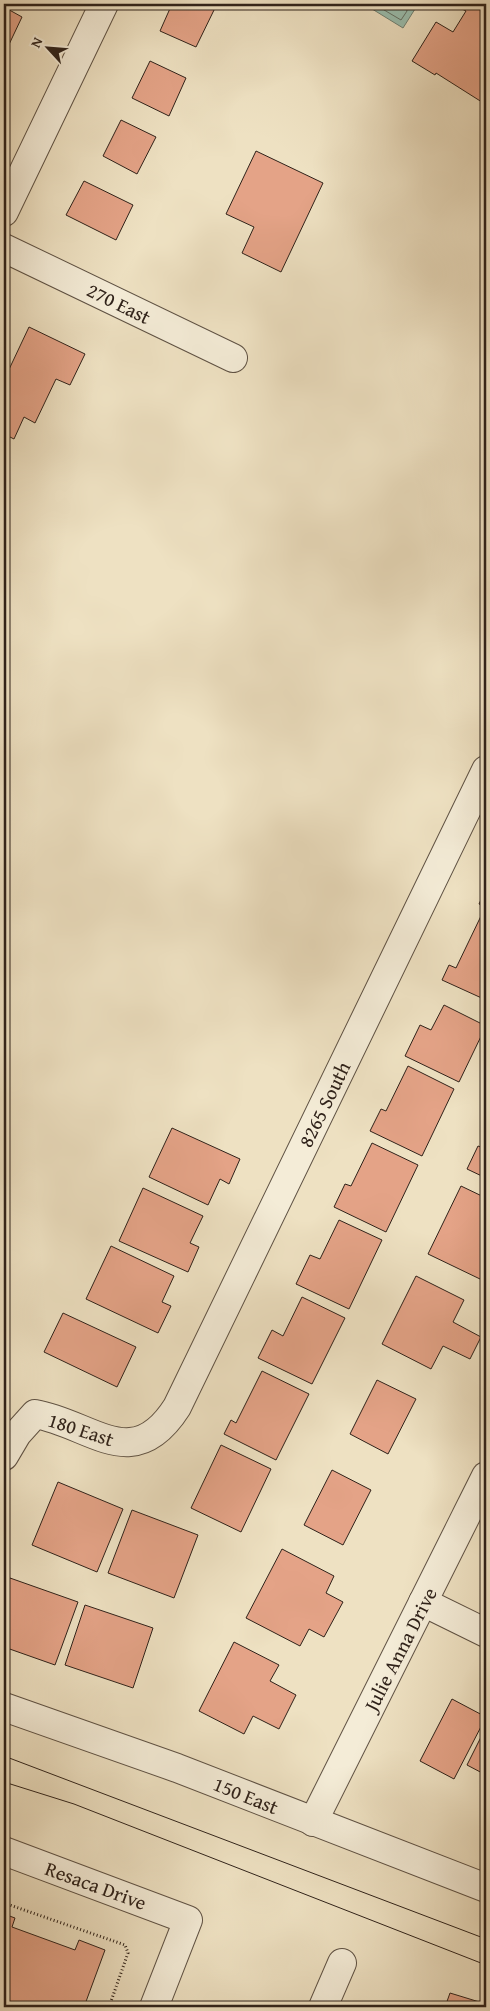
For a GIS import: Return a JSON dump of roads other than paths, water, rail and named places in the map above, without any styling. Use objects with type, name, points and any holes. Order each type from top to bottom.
[{"type":"street","points":[[4,212],[104,4]]},
{"type":"street","name":"270 East","points":[[4,248],[234,358]]},
{"type":"street","name":"8265 South","points":[[155,1434],[167,1422],[177,1407],[486,770]]},
{"type":"street","name":"180 East","points":[[4,1456],[17,1434],[35,1414],[49,1417],[104,1439],[121,1443],[139,1441],[155,1434]]},
{"type":"street","name":"Julie Anna Drive","points":[[313,1822],[486,1476]]},
{"type":"street","points":[[423,1602],[486,1633]]},
{"type":"street","name":"150 East","points":[[4,1707],[177,1768],[486,1888]]},
{"type":"street","name":"Resaca Drive","points":[[4,1850],[188,1920],[154,2007]]},
{"type":"street","points":[[323,2007],[342,1963]]},
{"type":"water","points":[[364,4],[408,4],[415,9],[403,28]]},
{"type":"tram line","points":[[4,1756],[486,1939]]},
{"type":"tram line","points":[[4,1782],[74,1804],[486,1965]]}]
